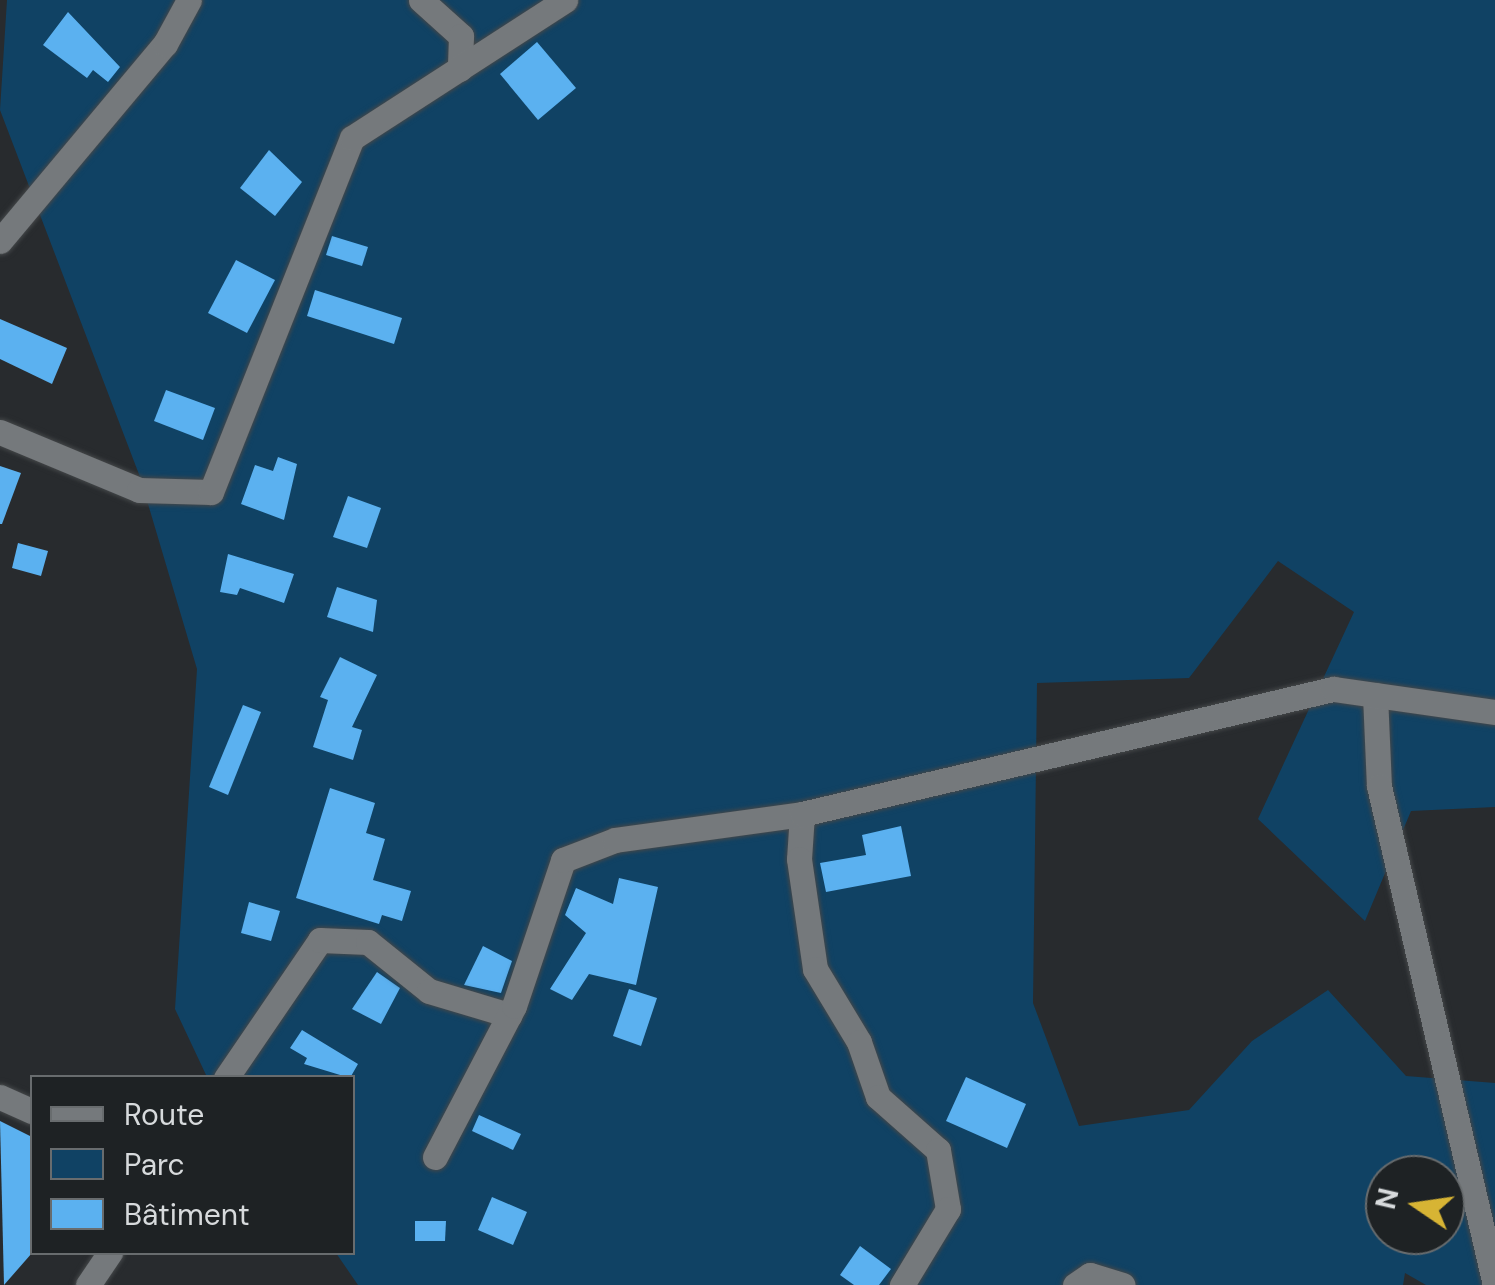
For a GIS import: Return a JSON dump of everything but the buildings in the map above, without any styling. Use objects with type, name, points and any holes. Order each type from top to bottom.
[{"type":"street","points":[[0,241],[164,44],[189,0]]},
{"type":"street","points":[[421,0],[461,36],[460,69]]},
{"type":"street","points":[[0,432],[139,490],[211,492],[352,138],[564,0]]},
{"type":"street","points":[[435,1157],[509,1014],[563,860],[614,840],[802,814],[1187,719],[1334,689],[1495,712]]},
{"type":"street","points":[[1375,695],[1379,786],[1495,1285]]},
{"type":"street","points":[[802,814],[799,859],[815,969],[859,1042],[878,1096],[938,1150],[948,1209],[902,1285]]},
{"type":"street","points":[[228,1075],[320,940],[368,942],[428,990],[509,1014]]},
{"type":"street","points":[[0,1096],[30,1110]]},
{"type":"street","points":[[88,1285],[108,1255]]},
{"type":"street","points":[[1076,1285],[1090,1275],[1123,1285]]},
{"type":"green space","points":[[7,0],[1495,0],[1495,807],[1411,811],[1365,921],[1258,819],[1354,612],[1278,561],[1189,678],[1037,683],[1033,1003],[1079,1126],[1189,1110],[1252,1041],[1328,990],[1406,1076],[1495,1083],[1495,1285],[1426,1285],[1405,1273],[1403,1285],[358,1285],[337,1255],[355,1255],[355,1075],[206,1075],[175,1009],[197,669],[140,477],[0,110]]}]
